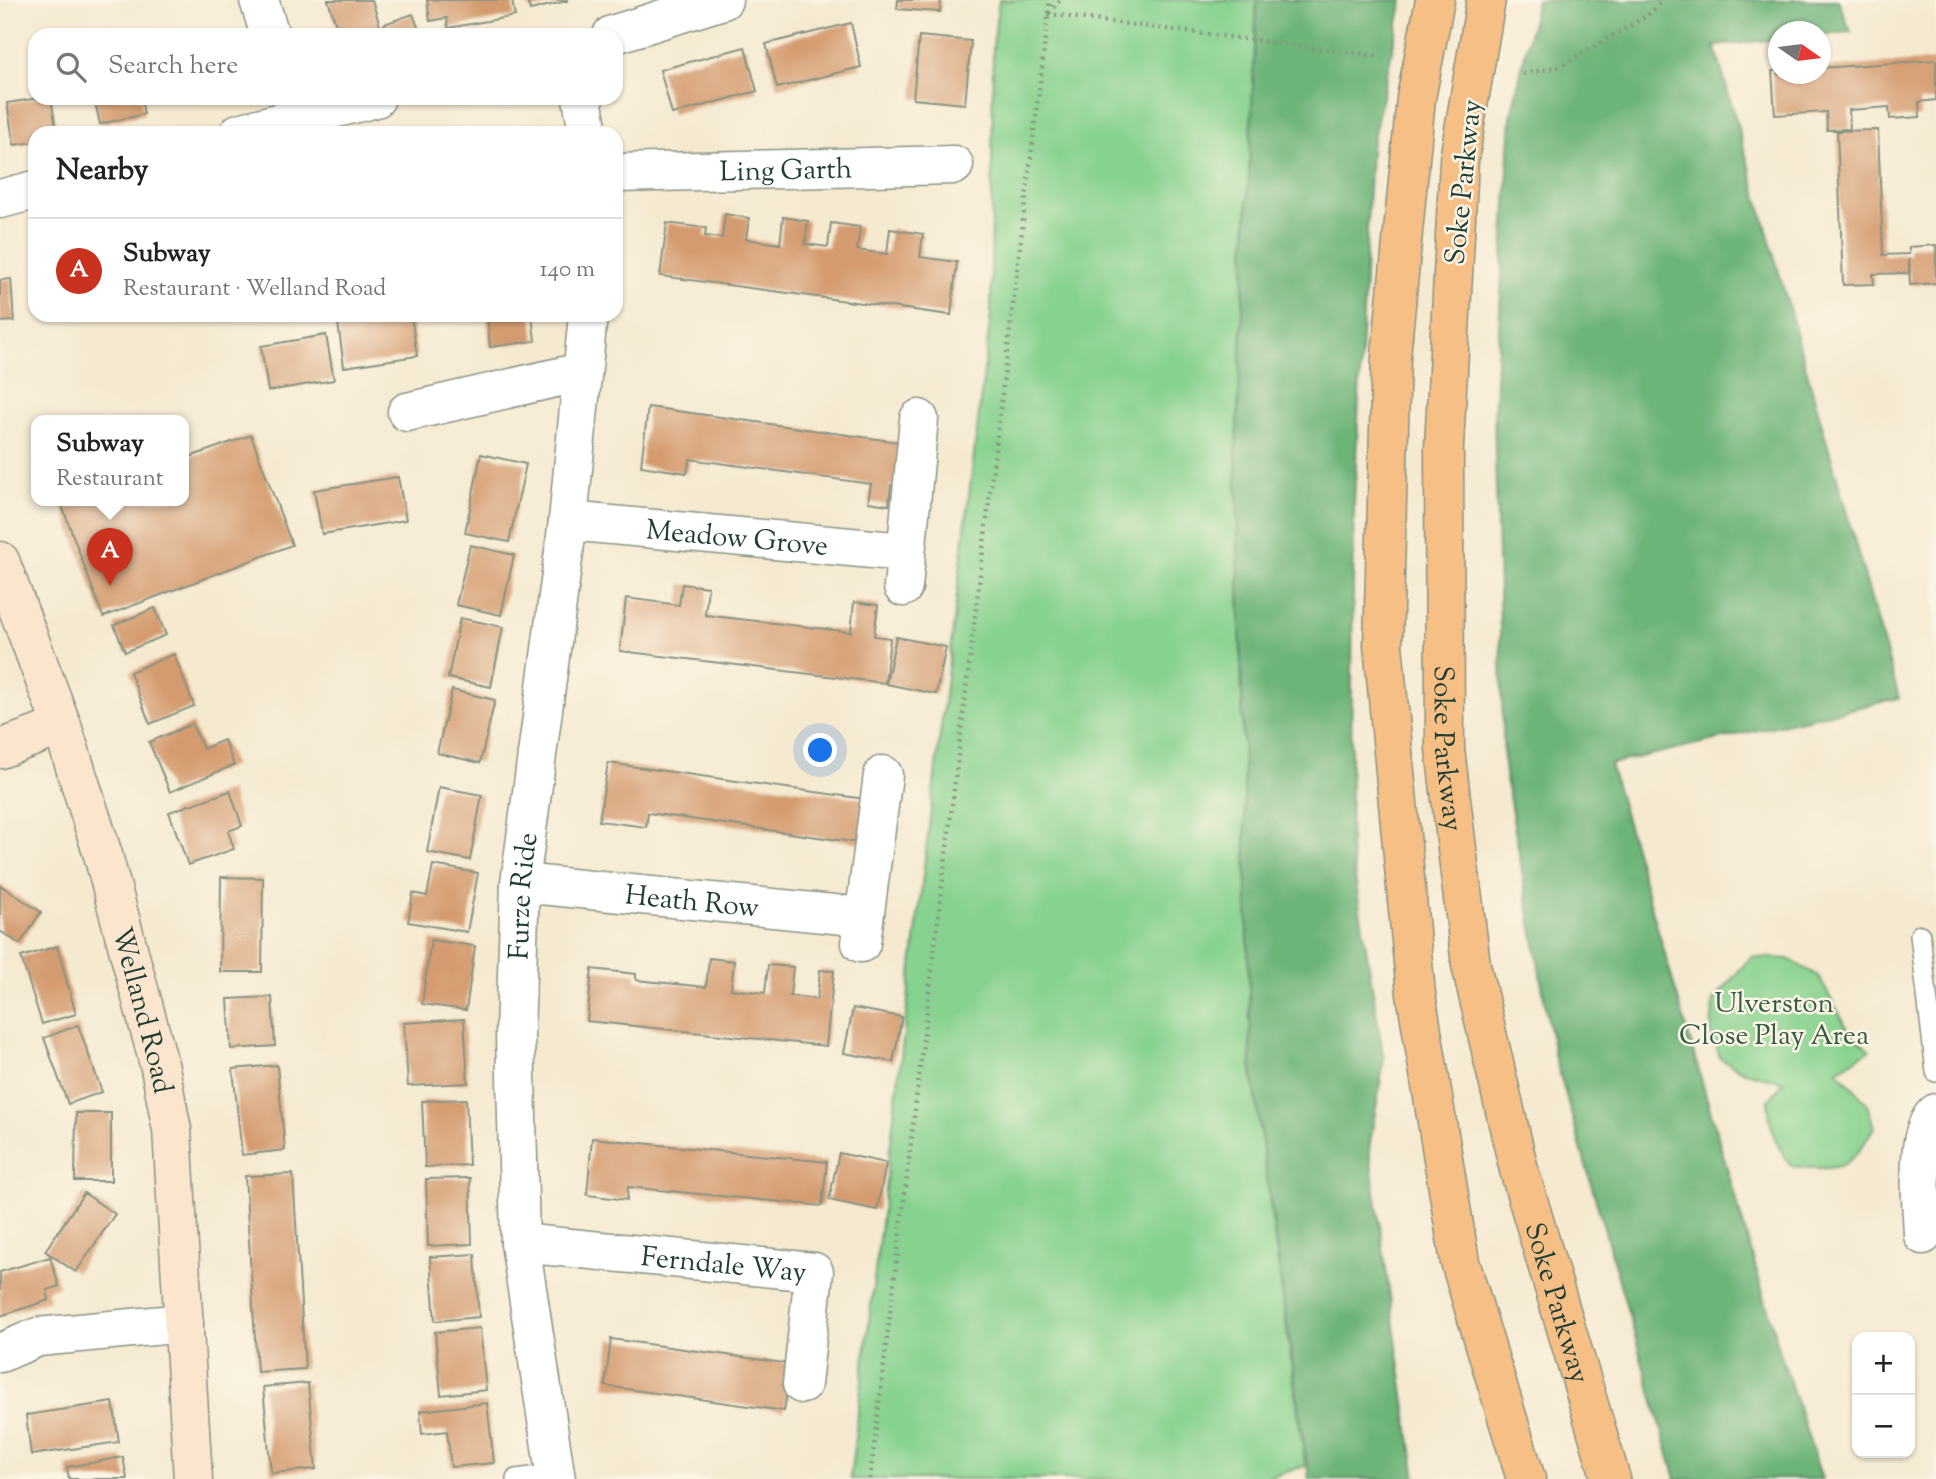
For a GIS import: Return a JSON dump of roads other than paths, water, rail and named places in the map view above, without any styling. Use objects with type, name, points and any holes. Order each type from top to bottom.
[{"type":"highway","name":"Soke Parkway","points":[[1436,0],[1416,98],[1391,356],[1383,645],[1416,994],[1460,1262],[1526,1479]]},
{"type":"highway","name":"Soke Parkway","points":[[1486,0],[1459,160],[1444,447],[1445,749],[1471,965],[1519,1171],[1611,1479]]},
{"type":"street","points":[[260,0],[268,28]]},
{"type":"street","points":[[623,32],[723,0]]},
{"type":"street","points":[[254,126],[291,108],[316,105]]},
{"type":"street","points":[[583,105],[587,126]]},
{"type":"street","name":"Ling Garth","points":[[623,173],[954,165]]},
{"type":"street","points":[[0,199],[28,192]]},
{"type":"street","name":"Furze Ride","points":[[556,1477],[520,1243],[515,1035],[520,883],[568,521],[580,372],[587,322]]},
{"type":"street","points":[[407,412],[580,372]]},
{"type":"street","name":"Meadow Grove","points":[[568,521],[904,570],[919,419]]},
{"type":"street","name":"Welland Road","points":[[0,561],[62,726],[103,855],[160,1068],[172,1130],[193,1479]]},
{"type":"street","points":[[0,749],[62,726]]},
{"type":"street","name":"Heath Row","points":[[520,883],[862,930],[883,775]]},
{"type":"street","points":[[1923,1235],[1923,1142],[1930,1118],[1936,1113]]},
{"type":"street","name":"Ferndale Way","points":[[520,1243],[814,1272],[802,1384]]},
{"type":"street","points":[[0,1353],[38,1337],[184,1323]]},
{"type":"lane","points":[[1920,935],[1936,1072]]},
{"type":"lane","points":[[516,1479],[556,1477]]},
{"type":"place","name":"Subway","points":[[110,586]]},
{"type":"park label","name":"Ulverston Close Play Area","points":[[1774,1018]]}]
